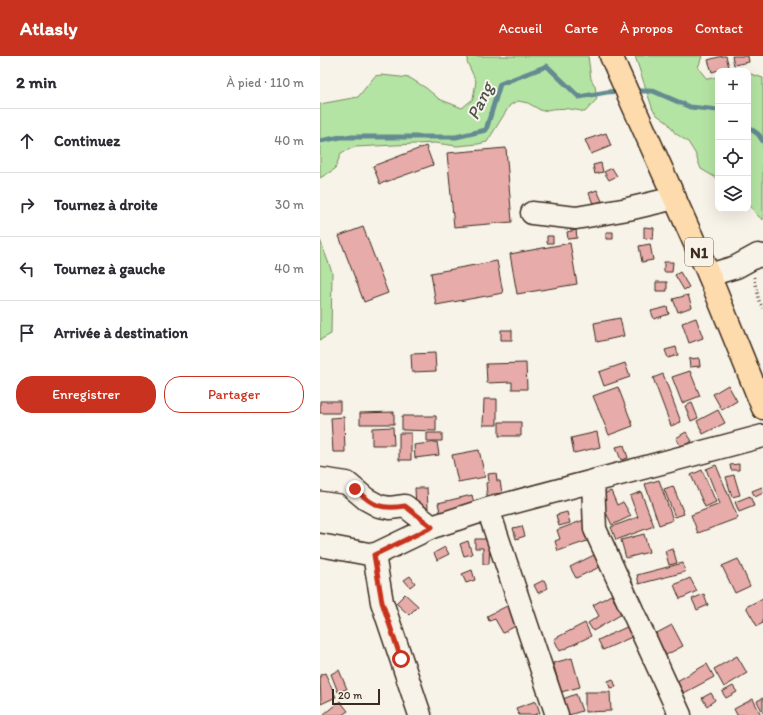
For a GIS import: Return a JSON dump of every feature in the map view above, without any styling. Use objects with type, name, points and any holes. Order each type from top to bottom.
[{"type":"highway","name":"N1","points":[[611,56],[709,275],[763,408]]},
{"type":"street","points":[[532,213],[576,218],[628,209],[675,198]]},
{"type":"street","points":[[709,275],[736,267],[761,256]]},
{"type":"street","points":[[320,545],[374,555],[432,527],[488,509],[763,436]]},
{"type":"street","points":[[320,479],[347,483],[366,499],[379,506],[390,508],[405,506],[432,527]]},
{"type":"street","points":[[593,482],[595,529],[680,715]]},
{"type":"street","points":[[488,509],[558,715]]},
{"type":"street","points":[[374,555],[382,602],[420,715]]},
{"type":"path","points":[[761,256],[753,275],[759,300],[763,308]]},
{"type":"green space","points":[[468,56],[588,56],[591,79],[595,86],[597,99],[585,112],[564,108],[542,111],[528,103],[518,101],[510,105],[487,142],[478,144],[457,146],[435,143],[355,147],[341,153],[335,169],[320,178],[320,104],[358,97],[375,76],[381,75],[410,78],[426,88],[439,99],[462,108],[473,99],[476,81],[467,62]]},
{"type":"green space","points":[[635,56],[702,56],[698,68],[707,79],[715,78],[715,177],[701,169],[695,153],[688,142],[675,133],[668,123],[653,110]]},
{"type":"green space","points":[[751,74],[763,78],[763,220],[751,207]]},
{"type":"green space","points":[[320,240],[332,272],[331,334],[320,340]]},
{"type":"building","points":[[726,56],[729,67],[715,68],[715,71],[712,72],[708,60]]},
{"type":"building","points":[[732,56],[748,56],[749,62],[734,65]]},
{"type":"building","points":[[606,133],[611,146],[591,154],[585,140]]},
{"type":"building","points":[[426,146],[433,165],[380,184],[373,166]]},
{"type":"building","points":[[506,148],[512,222],[454,227],[447,153]]},
{"type":"building","points":[[601,163],[603,172],[595,174],[593,165]]},
{"type":"building","points":[[612,168],[617,176],[609,180],[604,172]]},
{"type":"building","points":[[597,190],[602,201],[593,204],[589,193]]},
{"type":"building","points":[[363,227],[388,293],[364,302],[339,236]]},
{"type":"building","points":[[644,227],[654,228],[653,239],[644,238]]},
{"type":"building","points":[[576,230],[577,238],[568,239],[567,232]]},
{"type":"building","points":[[606,232],[613,232],[613,239],[606,239]]},
{"type":"building","points":[[547,236],[553,236],[553,243],[547,243]]},
{"type":"building","points":[[570,243],[577,284],[517,294],[510,254]]},
{"type":"building","points":[[650,244],[653,260],[642,262],[639,246]]},
{"type":"building","points":[[497,261],[503,293],[436,305],[431,273]]},
{"type":"building","points":[[664,262],[673,262],[672,272],[664,272]]},
{"type":"building","points":[[680,272],[689,287],[684,290],[675,275]]},
{"type":"building","points":[[656,282],[667,282],[667,291],[656,291]]},
{"type":"building","points":[[688,295],[692,307],[678,312],[673,299]]},
{"type":"building","points":[[667,307],[669,314],[654,319],[651,311]]},
{"type":"building","points":[[620,318],[624,336],[597,342],[594,323]]},
{"type":"building","points":[[696,318],[703,338],[689,343],[682,323]]},
{"type":"building","points":[[501,330],[512,330],[512,340],[501,340]]},
{"type":"building","points":[[676,347],[678,355],[668,358],[665,350]]},
{"type":"building","points":[[435,353],[436,371],[412,372],[411,354]]},
{"type":"building","points":[[699,358],[700,366],[690,367],[689,359]]},
{"type":"building","points":[[526,363],[527,389],[512,389],[512,382],[487,383],[486,364]]},
{"type":"building","points":[[625,363],[630,377],[604,386],[599,372]]},
{"type":"building","points":[[690,371],[700,396],[682,403],[672,377]]},
{"type":"building","points":[[663,374],[681,422],[671,426],[653,378]]},
{"type":"building","points":[[728,385],[737,401],[722,410],[713,394]]},
{"type":"building","points":[[618,387],[633,426],[609,435],[593,396]]},
{"type":"building","points":[[484,399],[497,399],[497,425],[483,425]]},
{"type":"building","points":[[320,401],[340,401],[340,413],[320,413]]},
{"type":"building","points":[[692,403],[698,418],[691,421],[685,406]]},
{"type":"building","points":[[718,410],[725,423],[703,434],[697,421]]},
{"type":"building","points":[[394,412],[394,424],[360,424],[360,413]]},
{"type":"building","points":[[402,416],[436,416],[436,431],[402,430]]},
{"type":"building","points":[[344,417],[345,452],[333,452],[331,418]]},
{"type":"building","points":[[499,422],[521,422],[521,436],[499,436]]},
{"type":"building","points":[[393,427],[394,445],[372,445],[372,428]]},
{"type":"building","points":[[597,432],[600,447],[574,453],[571,438]]},
{"type":"building","points":[[686,432],[692,441],[681,447],[676,438]]},
{"type":"building","points":[[399,433],[411,433],[411,460],[399,460]]},
{"type":"building","points":[[427,433],[442,433],[442,441],[427,441]]},
{"type":"building","points":[[437,442],[439,455],[415,458],[414,445]]},
{"type":"building","points":[[624,445],[628,458],[621,460],[616,447]]},
{"type":"building","points":[[479,450],[485,477],[458,482],[452,455]]},
{"type":"building","points":[[739,464],[739,470],[731,470],[730,465]]},
{"type":"building","points":[[716,465],[738,518],[698,533],[691,515],[720,504],[706,469]]},
{"type":"building","points":[[702,470],[716,502],[705,507],[691,475]]},
{"type":"building","points":[[496,473],[497,481],[500,481],[502,493],[487,495],[486,483],[489,482],[488,474]]},
{"type":"building","points":[[734,475],[740,495],[732,497],[726,477]]},
{"type":"building","points":[[659,480],[673,520],[659,525],[645,484]]},
{"type":"building","points":[[673,486],[684,514],[675,517],[664,489]]},
{"type":"building","points":[[762,487],[763,493],[755,497],[752,491]]},
{"type":"building","points":[[415,488],[427,488],[428,508],[416,509]]},
{"type":"building","points":[[611,491],[617,505],[623,502],[631,516],[612,525],[598,496]]},
{"type":"building","points":[[641,492],[654,526],[616,540],[611,527],[638,517],[630,496]]},
{"type":"building","points":[[472,495],[475,508],[441,516],[438,503]]},
{"type":"building","points":[[750,496],[754,506],[739,512],[735,502]]},
{"type":"building","points":[[567,512],[570,523],[559,526],[556,515]]},
{"type":"building","points":[[584,520],[590,540],[558,551],[555,541],[560,539],[557,530]]},
{"type":"building","points":[[522,526],[525,536],[516,539],[513,528]]},
{"type":"building","points":[[644,534],[649,552],[626,558],[621,540]]},
{"type":"building","points":[[475,539],[490,539],[489,564],[483,564],[483,548],[475,548]]},
{"type":"building","points":[[468,541],[472,554],[464,556],[460,544]]},
{"type":"building","points":[[445,547],[449,554],[437,560],[434,553]]},
{"type":"building","points":[[673,549],[677,563],[669,565],[665,551]]},
{"type":"building","points":[[596,554],[602,566],[576,578],[570,567]]},
{"type":"building","points":[[738,559],[750,586],[735,593],[722,566]]},
{"type":"building","points":[[683,563],[685,572],[639,584],[637,575]]},
{"type":"building","points":[[472,570],[475,580],[466,583],[462,574]]},
{"type":"building","points":[[410,576],[415,583],[410,587],[404,580]]},
{"type":"building","points":[[690,578],[697,591],[680,599],[674,585]]},
{"type":"building","points":[[544,580],[548,588],[538,593],[534,585]]},
{"type":"building","points":[[405,594],[418,606],[409,615],[396,603]]},
{"type":"building","points":[[704,594],[708,605],[697,610],[692,599]]},
{"type":"building","points":[[611,595],[622,614],[593,631],[588,623],[599,616],[593,605]]},
{"type":"building","points":[[763,598],[763,623],[757,626],[746,607]]},
{"type":"building","points":[[509,605],[519,624],[503,633],[495,619],[489,621],[487,616]]},
{"type":"building","points":[[585,623],[591,636],[560,651],[554,639]]},
{"type":"building","points":[[672,625],[683,646],[666,655],[655,634]]},
{"type":"building","points":[[629,626],[634,636],[603,650],[598,640]]},
{"type":"building","points":[[737,656],[747,673],[724,687],[714,669]]},
{"type":"building","points":[[572,658],[580,687],[561,692],[553,663]]},
{"type":"building","points":[[707,664],[714,677],[684,693],[677,681]]},
{"type":"building","points":[[339,670],[347,689],[338,692],[331,674]]},
{"type":"building","points":[[325,673],[336,697],[321,704],[320,675]]},
{"type":"building","points":[[613,679],[616,687],[610,688],[608,681]]},
{"type":"building","points":[[733,686],[737,692],[726,698],[722,692]]},
{"type":"building","points":[[585,692],[610,692],[611,711],[585,712]]},
{"type":"building","points":[[711,693],[715,700],[707,706],[702,698]]},
{"type":"building","points":[[576,694],[582,711],[569,715],[563,699]]},
{"type":"building","points":[[763,698],[763,713],[757,701]]},
{"type":"building","points":[[753,699],[761,715],[737,715],[734,709]]},
{"type":"building","points":[[340,701],[348,711],[342,715],[324,715],[324,714]]},
{"type":"building","points":[[536,701],[540,713],[534,715],[519,715],[516,708]]},
{"type":"waterway","name":"Pang","points":[[320,141],[341,137],[456,137],[486,130],[500,84],[547,66],[579,97],[621,91]]},
{"type":"waterway","name":"Pang","points":[[633,91],[653,91],[690,107],[715,110]]},
{"type":"waterway","name":"Pang","points":[[751,129],[758,134],[763,141]]},
{"type":"route","points":[[355,489],[366,499],[379,506],[390,508],[405,506],[432,527],[374,555],[382,602],[401,659]]}]
